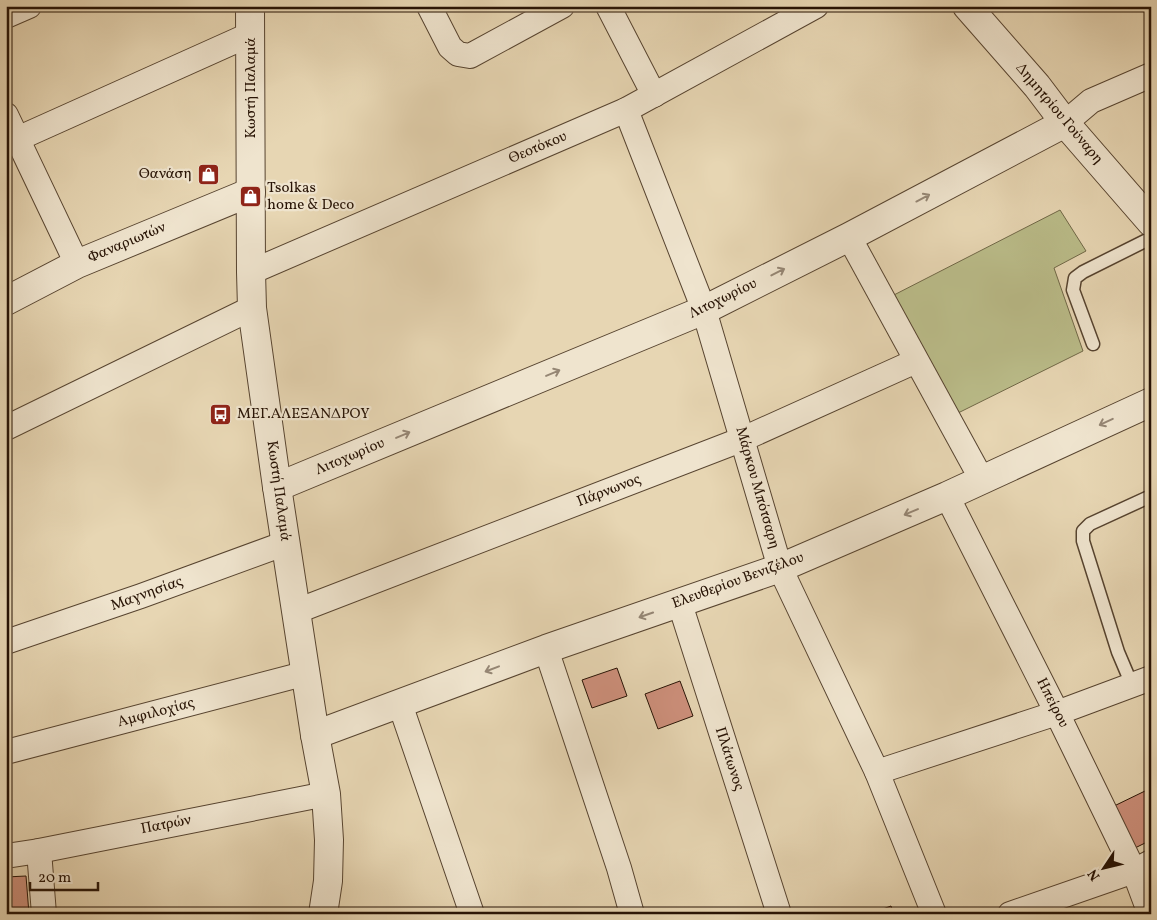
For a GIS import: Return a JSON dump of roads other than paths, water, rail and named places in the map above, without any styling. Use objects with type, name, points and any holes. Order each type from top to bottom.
[{"type":"street","points":[[6,16],[28,6]]},
{"type":"street","name":"Κωστή Παλαμά","points":[[250,6],[252,308],[277,488],[326,794],[329,840],[325,913]]},
{"type":"street","points":[[429,6],[450,47],[458,54],[470,56],[562,6]]},
{"type":"street","points":[[608,6],[654,95]]},
{"type":"street","name":"Θεοτόκου","points":[[251,272],[626,110],[816,6]]},
{"type":"street","name":"Δημητρίου Γούναρη","points":[[968,6],[1037,86],[1065,123],[1151,222]]},
{"type":"street","points":[[12,141],[251,34]]},
{"type":"street","name":"Λιτοχωρίου","points":[[277,488],[704,310],[849,237],[1065,123],[1091,101],[1151,75]]},
{"type":"street","name":"Μάρκου Μπότσαρη","points":[[626,110],[704,310],[780,568],[877,772],[934,914]]},
{"type":"street","points":[[6,115],[12,141],[76,264]]},
{"type":"street","name":"Φαναριωτών","points":[[6,300],[76,264],[250,192]]},
{"type":"street","points":[[849,237],[982,480]]},
{"type":"street","points":[[6,428],[252,308]]},
{"type":"street","name":"Πάρνωνος","points":[[297,611],[743,439],[916,361]]},
{"type":"street","name":"Ελευθερίου Βενιζέλου","points":[[316,735],[546,649],[780,568],[947,496],[1151,402]]},
{"type":"street","name":"Ηπείρου","points":[[947,496],[1057,713],[1142,867],[1150,914]]},
{"type":"street","name":"Μαγνησίας","points":[[6,642],[141,596],[286,543]]},
{"type":"street","name":"Πλάτωνος","points":[[680,604],[779,914]]},
{"type":"street","points":[[546,649],[619,868],[632,914]]},
{"type":"street","name":"Αμφιλοχίας","points":[[6,752],[307,673]]},
{"type":"street","points":[[877,772],[1057,713],[1141,682]]},
{"type":"street","points":[[400,704],[472,914]]},
{"type":"street","name":"Πατρών","points":[[6,856],[326,794]]},
{"type":"street","points":[[39,851],[44,914]]},
{"type":"street","points":[[1010,914],[1142,867]]},
{"type":"lane","points":[[1093,344],[1073,290],[1075,278],[1083,272],[1151,238]]},
{"type":"lane","points":[[1141,682],[1118,652],[1083,541],[1083,531],[1090,524],[1151,496]]},
{"type":"place","name":"Θανάση","points":[[208,174]]},
{"type":"place","name":"Tsolkas home & Deco","points":[[251,197]]},
{"type":"place","name":"ΜΕΓ.ΑΛΕΞΑΝΔΡΟΥ","points":[[221,414]]}]
